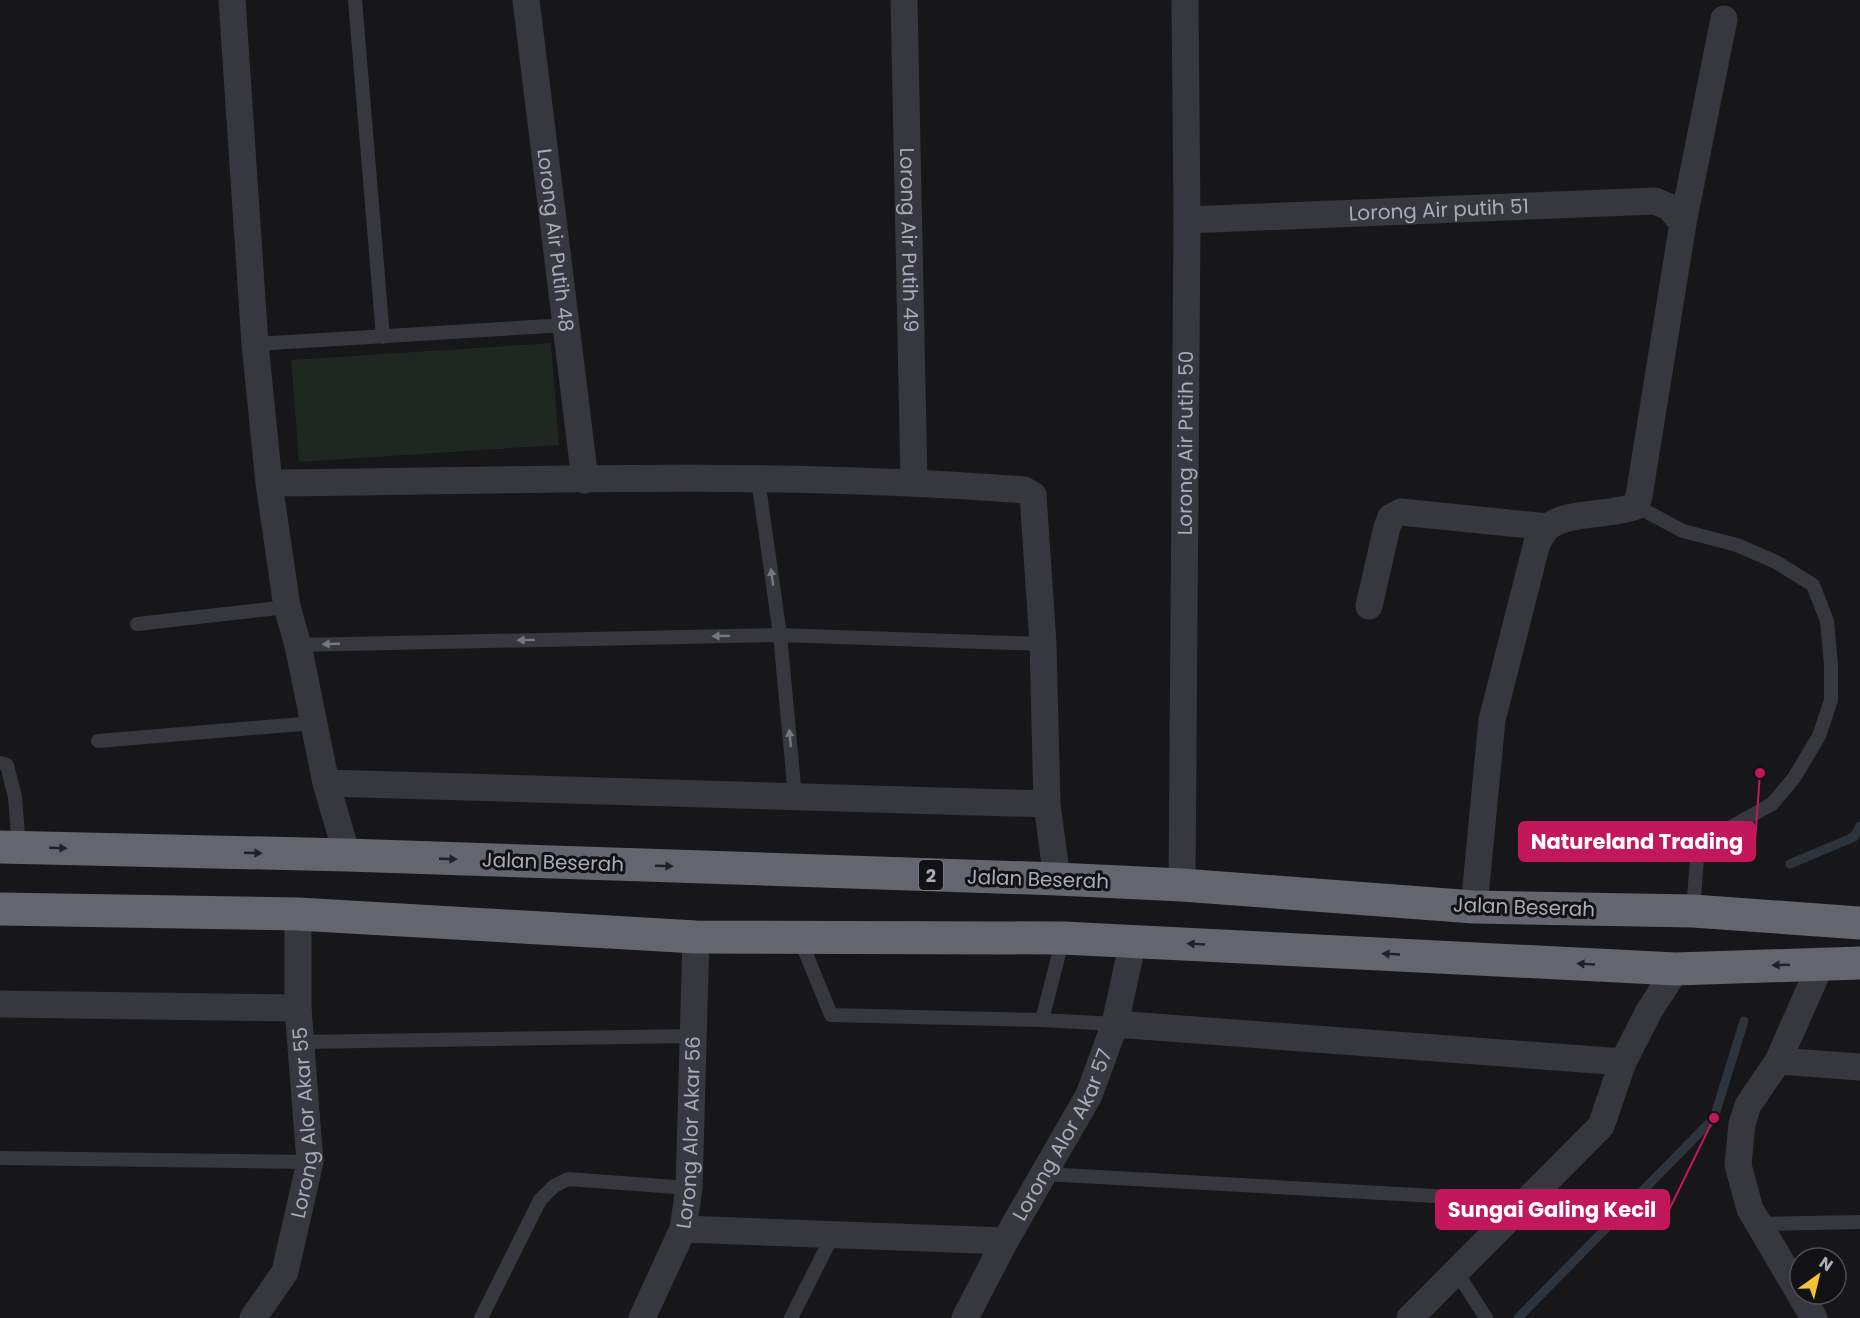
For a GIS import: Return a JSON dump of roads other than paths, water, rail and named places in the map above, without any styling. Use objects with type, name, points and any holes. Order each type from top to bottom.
[{"type":"highway","name":"Jalan Beserah","points":[[10,847],[347,855],[1057,879],[1182,885],[1474,907],[1693,911],[1860,922]]},
{"type":"highway","points":[[0,909],[298,914],[696,937],[1063,938],[1676,969],[1860,963]]},
{"type":"street","points":[[232,0],[255,344],[269,483],[287,607],[298,645],[326,783],[347,855]]},
{"type":"street","name":"Lorong Air Putih 48","points":[[526,0],[585,480]]},
{"type":"street","name":"Lorong Air Putih 49","points":[[904,0],[914,481]]},
{"type":"street","name":"Lorong Air Putih 50","points":[[1182,885],[1187,220],[1185,0]]},
{"type":"street","points":[[1474,907],[1492,720],[1537,543],[1548,527],[1562,520],[1622,511],[1636,506],[1683,223],[1724,19]]},
{"type":"street","name":"Lorong Air putih 51","points":[[1187,220],[1655,201],[1669,207],[1683,223]]},
{"type":"street","points":[[269,483],[758,479],[914,481],[1024,490],[1033,495],[1043,644],[1047,804],[1057,879]]},
{"type":"street","points":[[1369,606],[1387,527],[1391,517],[1401,512],[1548,527]]},
{"type":"street","points":[[326,783],[1047,804]]},
{"type":"street","name":"Lorong Alor Akar 55","points":[[253,1318],[285,1272],[310,1162],[298,1008],[298,914]]},
{"type":"street","name":"Lorong Alor Akar 56","points":[[642,1318],[683,1229],[689,1188],[696,937]]},
{"type":"street","name":"Lorong Alor Akar 57","points":[[965,1318],[1005,1240],[1089,1095],[1115,1024],[1133,941]]},
{"type":"street","points":[[1814,1318],[1750,1209],[1740,1182],[1738,1166],[1742,1124],[1748,1106],[1766,1074],[1778,1061],[1821,964]]},
{"type":"street","points":[[1410,1318],[1601,1126],[1623,1062],[1649,1011],[1676,969]]},
{"type":"street","points":[[0,1004],[298,1008]]},
{"type":"street","points":[[1115,1024],[1623,1062]]},
{"type":"street","points":[[1778,1061],[1860,1067]]},
{"type":"street","points":[[683,1229],[1005,1240]]},
{"type":"lane","points":[[355,0],[383,337]]},
{"type":"lane","points":[[255,344],[566,325]]},
{"type":"lane","points":[[758,479],[780,635],[795,796]]},
{"type":"lane","points":[[1636,506],[1683,531],[1737,545],[1795,573],[1813,585],[1827,621],[1832,665],[1831,700],[1819,736],[1794,778],[1772,804],[1704,842],[1697,858],[1693,911]]},
{"type":"lane","points":[[137,624],[287,607]]},
{"type":"lane","points":[[298,645],[780,635],[1043,644]]},
{"type":"lane","points":[[98,741],[314,723]]},
{"type":"lane","points":[[0,763],[7,765],[15,797],[10,847]]},
{"type":"lane","points":[[1042,1020],[1063,938]]},
{"type":"lane","points":[[800,939],[831,1015],[1115,1024]]},
{"type":"lane","points":[[301,1042],[694,1036]]},
{"type":"lane","points":[[0,1158],[310,1162]]},
{"type":"lane","points":[[1045,1174],[1526,1202]]},
{"type":"lane","points":[[481,1318],[540,1200],[554,1186],[568,1179],[689,1188]]},
{"type":"lane","points":[[1759,1224],[1860,1221]]},
{"type":"lane","points":[[791,1318],[834,1233]]},
{"type":"lane","points":[[1456,1271],[1486,1318]]},
{"type":"waterway","points":[[1790,864],[1854,837],[1860,826]]},
{"type":"waterway","points":[[1518,1318],[1714,1118],[1744,1021]]},
{"type":"place","name":"Natureland Trading","points":[[1760,773]]},
{"type":"place","name":"Sungai Galing Kecil","points":[[1714,1118]]}]
